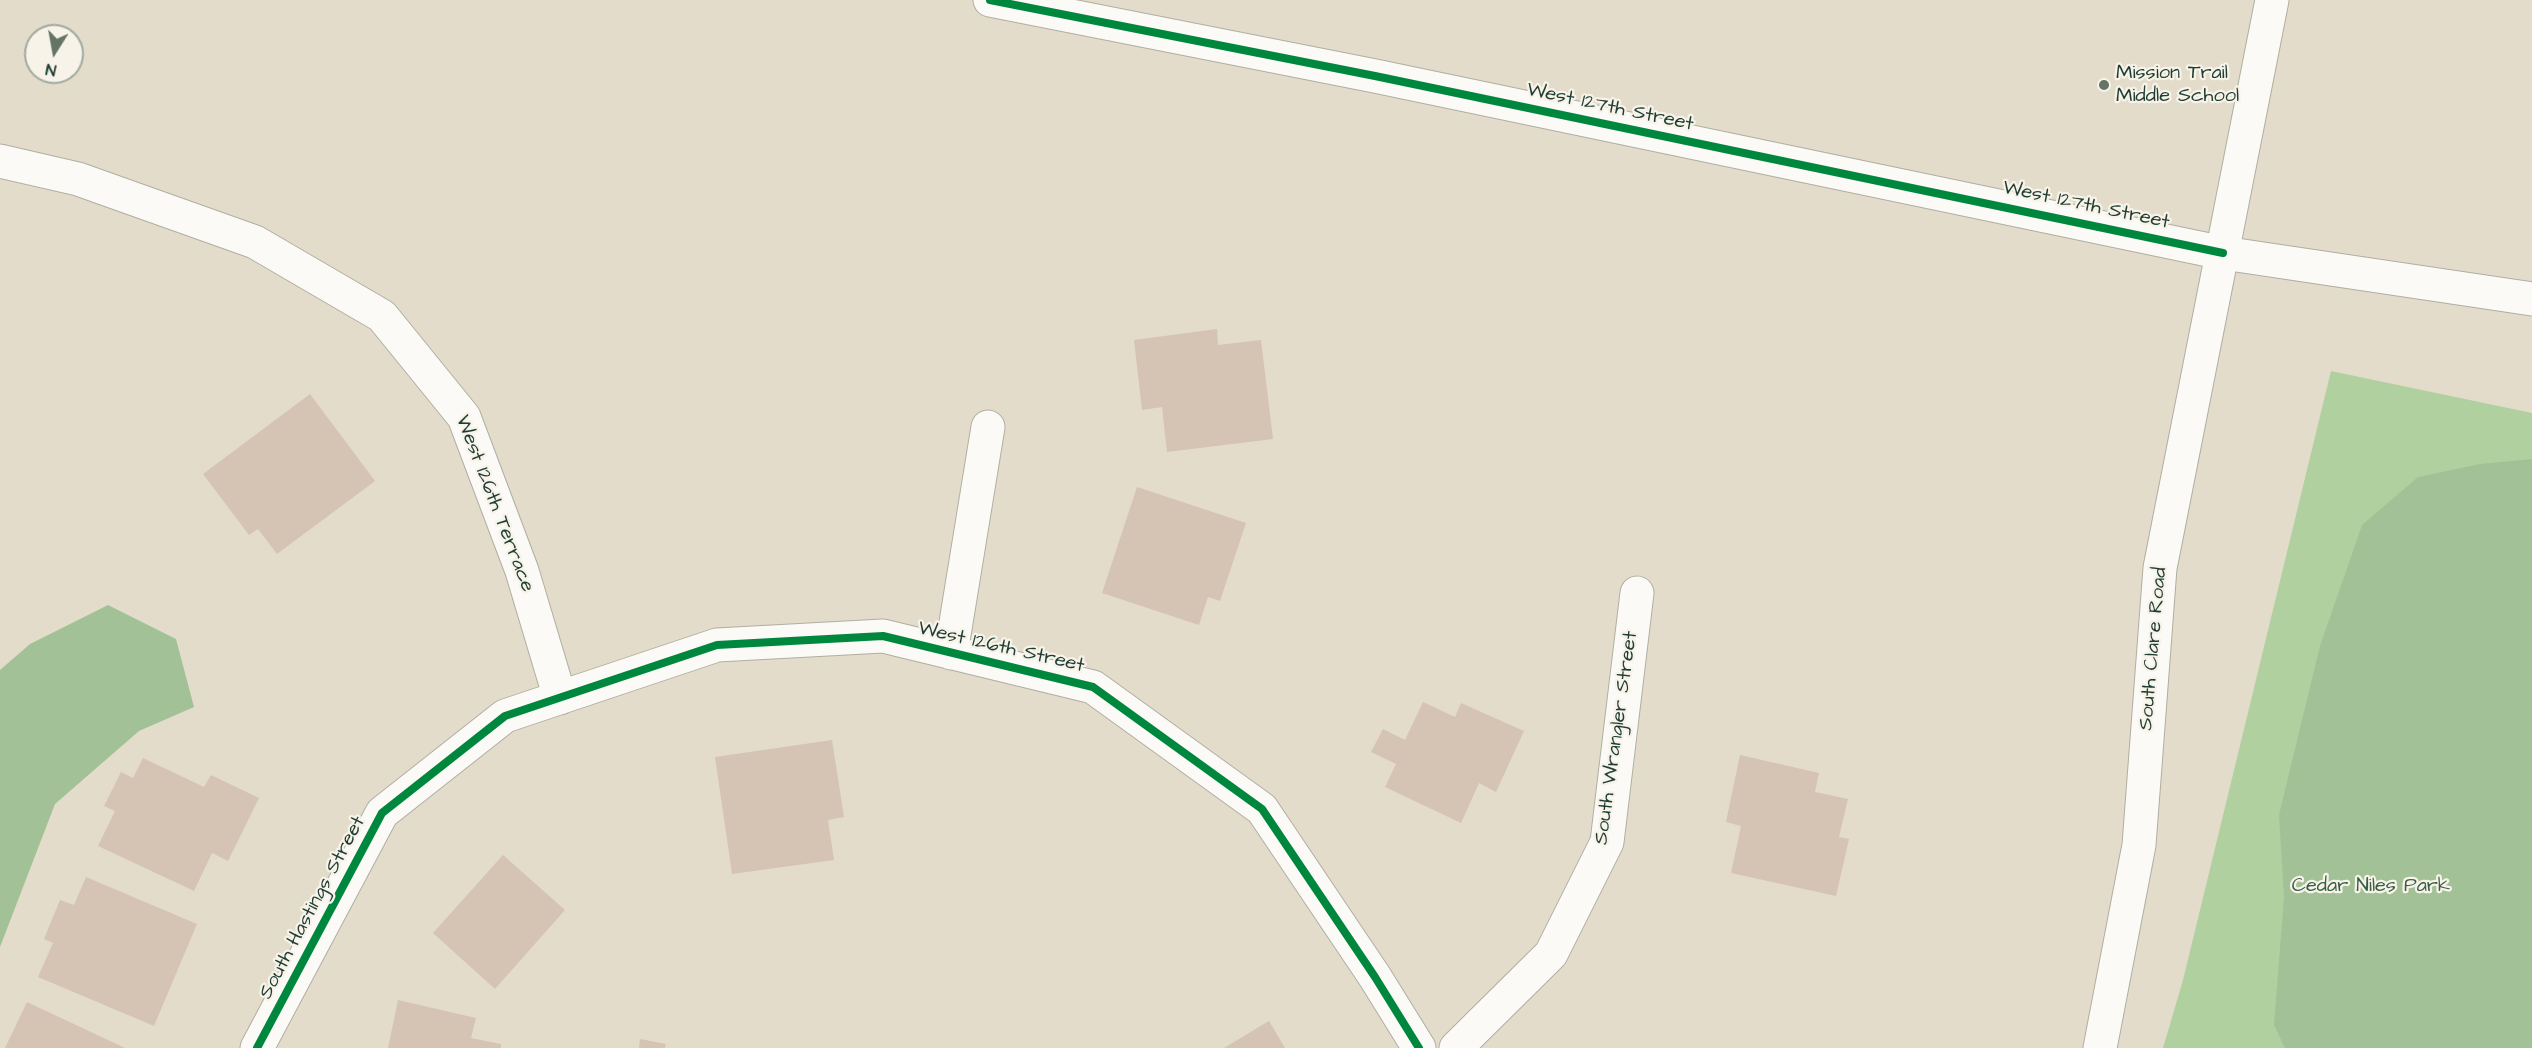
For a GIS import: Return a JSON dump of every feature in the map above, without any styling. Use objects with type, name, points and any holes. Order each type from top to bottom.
[{"type":"street","name":"West 127th Street","points":[[990,0],[1375,76],[2223,253],[2532,299]]},
{"type":"street","name":"South Clare Road","points":[[2100,1048],[2139,844],[2160,568],[2272,0]]},
{"type":"street","name":"West 126th Terrace","points":[[0,161],[78,179],[255,242],[382,316],[464,417],[522,571],[560,698]]},
{"type":"street","points":[[951,653],[988,427]]},
{"type":"street","name":"South Wrangler Street","points":[[1456,1048],[1551,954],[1607,842],[1637,593]]},
{"type":"street","name":"West 126th Street","points":[[560,698],[717,645],[883,636],[1093,687],[1263,809],[1375,977],[1419,1048]]},
{"type":"street","name":"South Hastings Street","points":[[258,1048],[382,813],[505,716],[560,698]]},
{"type":"green space","name":"Cedar Niles Park","points":[[2331,371],[2532,413],[2532,1048],[2163,1048],[2183,980]]},
{"type":"green space","name":"Cedar Niles Park","points":[[2532,459],[2532,1048],[2285,1048],[2274,1025],[2284,897],[2279,815],[2320,646],[2362,525],[2418,477],[2480,464]]},
{"type":"green space","points":[[108,605],[176,639],[194,707],[139,731],[55,804],[0,947],[0,670],[30,644]]},
{"type":"building","points":[[1217,329],[1218,345],[1261,340],[1273,439],[1167,452],[1162,407],[1142,410],[1134,340]]},
{"type":"building","points":[[310,394],[375,481],[277,554],[258,529],[249,535],[203,474]]},
{"type":"building","points":[[1137,487],[1246,523],[1220,601],[1208,597],[1199,625],[1102,593]]},
{"type":"building","points":[[1423,702],[1455,717],[1461,703],[1524,731],[1496,792],[1479,783],[1461,823],[1385,787],[1396,764],[1371,752],[1383,729],[1405,740]]},
{"type":"building","points":[[832,740],[844,817],[828,820],[834,860],[732,874],[715,757]]},
{"type":"building","points":[[1740,755],[1819,773],[1815,792],[1848,799],[1839,837],[1849,839],[1836,896],[1731,873],[1741,826],[1726,822]]},
{"type":"building","points":[[143,758],[204,787],[211,775],[259,798],[228,861],[212,853],[194,891],[98,846],[115,811],[104,806],[121,772],[133,778]]},
{"type":"building","points":[[503,855],[565,910],[495,989],[433,933]]},
{"type":"building","points":[[86,877],[197,924],[154,1026],[38,977],[53,943],[44,939],[60,900],[74,905]]},
{"type":"building","points":[[398,1000],[476,1018],[471,1038],[501,1044],[501,1048],[388,1048]]},
{"type":"building","points":[[27,1002],[125,1048],[5,1048]]},
{"type":"building","points":[[1269,1021],[1285,1048],[1224,1048]]},
{"type":"building","points":[[640,1039],[666,1044],[665,1048],[639,1048]]},
{"type":"cycle path","points":[[990,0],[1375,76],[2223,253]]},
{"type":"cycle path","points":[[257,1048],[382,813],[505,716],[717,645],[883,636],[1093,687],[1262,809],[1375,977],[1419,1048]]},
{"type":"place","name":"Mission Trail Middle School","points":[[2104,85]]}]
